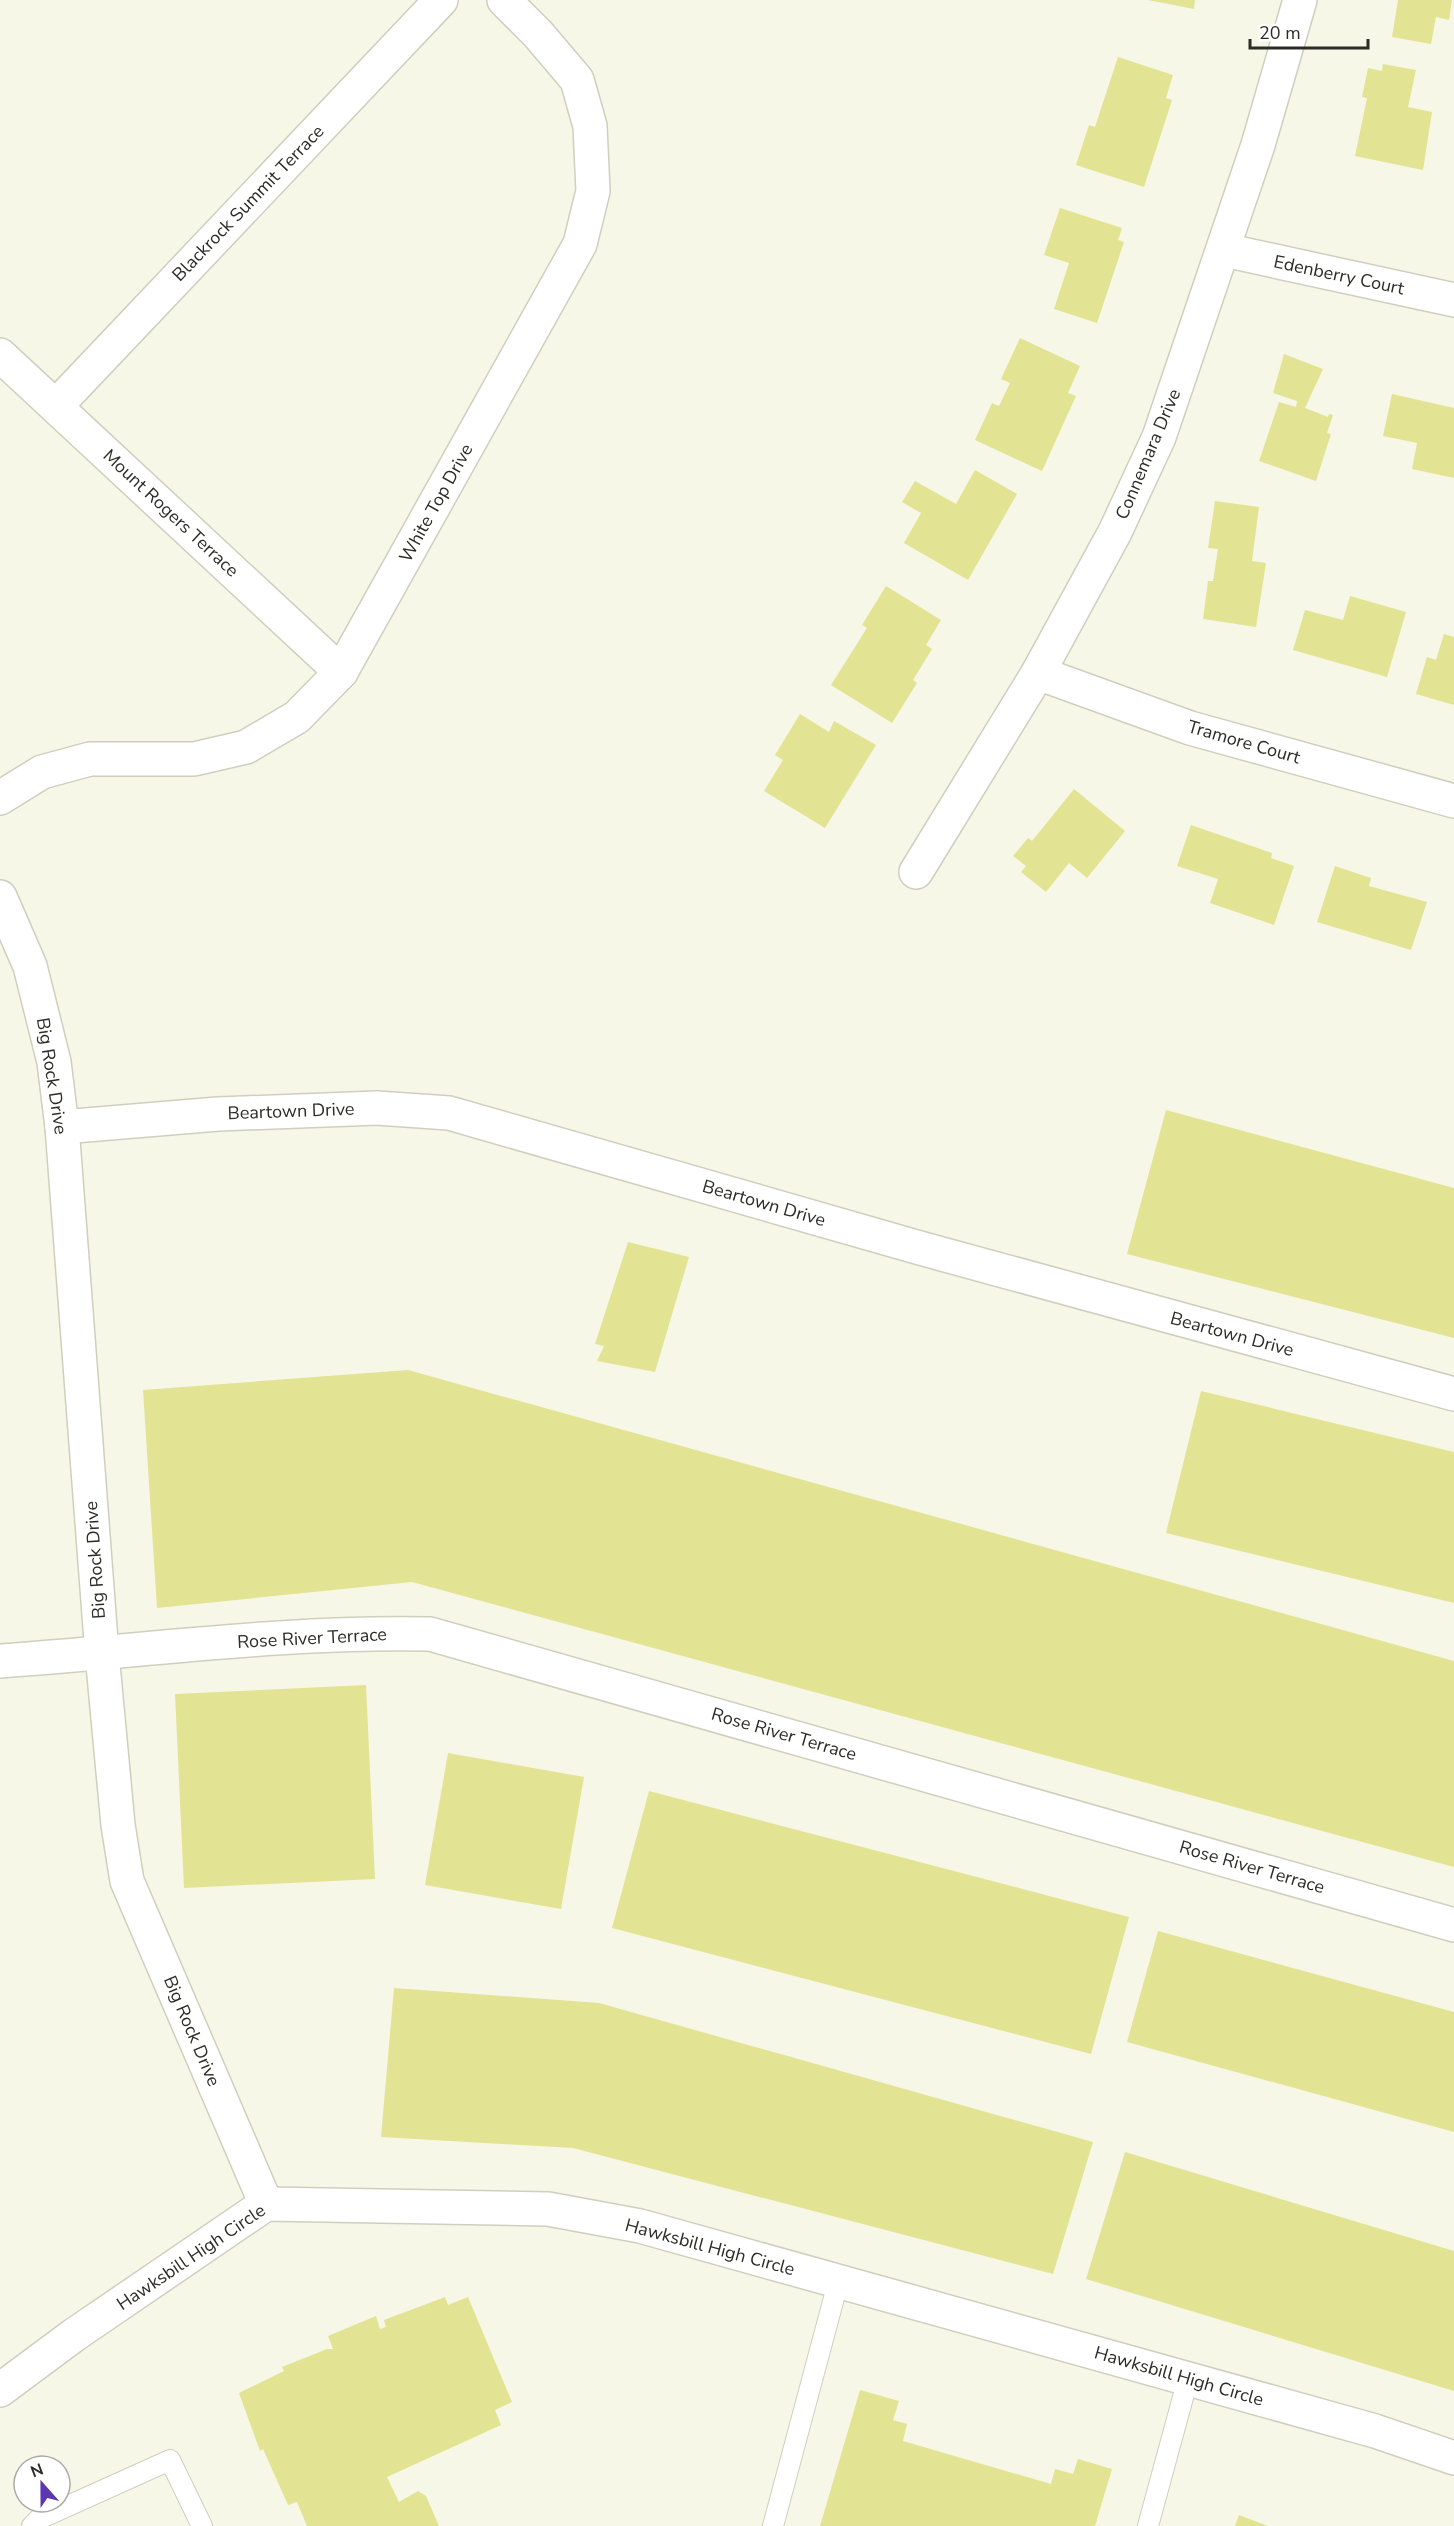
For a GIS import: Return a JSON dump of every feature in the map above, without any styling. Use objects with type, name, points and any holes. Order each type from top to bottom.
[{"type":"street","name":"Blackrock Summit Terrace","points":[[56,406],[441,0]]},
{"type":"street","name":"White Top Drive","points":[[0,798],[42,772],[90,759],[194,759],[246,747],[297,717],[341,672],[580,244],[593,191],[590,126],[577,80],[538,34],[504,0]]},
{"type":"street","name":"Connemara Drive","points":[[916,872],[1038,673],[1115,532],[1159,437],[1258,145],[1300,0]]},
{"type":"street","name":"Edenberry Court","points":[[1224,250],[1454,300]]},
{"type":"street","name":"Mount Rogers Terrace","points":[[0,355],[341,672]]},
{"type":"street","name":"Tramore Court","points":[[1038,673],[1190,728],[1454,801]]},
{"type":"street","name":"Big Rock Drive","points":[[0,897],[30,966],[54,1062],[62,1127],[102,1654],[118,1825],[128,1881],[266,2204]]},
{"type":"street","name":"Beartown Drive","points":[[62,1127],[218,1114],[376,1108],[450,1113],[920,1248],[1454,1394]]},
{"type":"street","name":"Rose River Terrace","points":[[0,1661],[266,1639],[376,1633],[430,1634],[1454,1925]]},
{"type":"street","name":"Hawksbill High Circle","points":[[0,2390],[74,2335],[266,2204],[548,2209],[640,2226],[1375,2432],[1454,2458]]},
{"type":"lane","points":[[773,2526],[838,2283]]},
{"type":"lane","points":[[1148,2526],[1188,2379]]},
{"type":"lane","points":[[32,2526],[39,2519],[170,2460],[202,2526]]},
{"type":"building","points":[[1148,0],[1195,0],[1194,9]]},
{"type":"building","points":[[1398,0],[1452,0],[1449,20],[1436,17],[1431,44],[1392,37]]},
{"type":"building","points":[[1118,57],[1173,75],[1166,98],[1172,100],[1144,187],[1076,165],[1089,125],[1095,127]]},
{"type":"building","points":[[1383,64],[1416,70],[1408,107],[1432,112],[1423,170],[1355,156],[1367,98],[1362,97],[1368,68],[1382,71]]},
{"type":"building","points":[[1060,208],[1122,228],[1118,240],[1124,242],[1097,323],[1054,309],[1069,263],[1044,255]]},
{"type":"building","points":[[1020,338],[1080,366],[1068,393],[1076,396],[1042,471],[975,440],[992,403],[999,406],[1010,383],[1001,379]]},
{"type":"building","points":[[1284,354],[1323,369],[1305,408],[1328,417],[1329,414],[1333,415],[1327,433],[1331,434],[1316,481],[1259,461],[1279,402],[1296,407],[1297,401],[1273,393]]},
{"type":"building","points":[[1392,394],[1454,408],[1454,478],[1412,469],[1417,443],[1383,436]]},
{"type":"building","points":[[975,470],[1017,494],[968,580],[904,543],[921,513],[902,502],[915,481],[956,504]]},
{"type":"building","points":[[1215,501],[1259,507],[1252,561],[1266,563],[1256,627],[1203,619],[1208,581],[1213,581],[1218,549],[1208,548]]},
{"type":"building","points":[[886,586],[941,620],[926,645],[932,649],[913,680],[917,683],[892,723],[831,685],[867,628],[862,625]]},
{"type":"building","points":[[1350,596],[1406,612],[1387,677],[1293,650],[1305,610],[1343,620]]},
{"type":"building","points":[[1444,634],[1454,637],[1454,705],[1416,694],[1427,657],[1436,660]]},
{"type":"building","points":[[800,714],[829,732],[834,721],[876,745],[825,828],[764,791],[783,760],[775,755]]},
{"type":"building","points":[[1074,789],[1125,831],[1087,878],[1069,863],[1046,892],[1021,872],[1026,866],[1013,856],[1028,838],[1032,841]]},
{"type":"building","points":[[1191,825],[1272,853],[1271,858],[1294,866],[1274,925],[1210,903],[1218,879],[1177,866]]},
{"type":"building","points":[[1335,866],[1371,878],[1369,886],[1427,902],[1411,950],[1317,922]]},
{"type":"building","points":[[1166,1110],[1454,1188],[1454,1338],[1127,1254]]},
{"type":"building","points":[[628,1242],[689,1257],[655,1372],[597,1361],[604,1346],[595,1344]]},
{"type":"building","points":[[408,1370],[1454,1661],[1454,1867],[412,1582],[157,1608],[143,1390]]},
{"type":"building","points":[[1201,1391],[1454,1452],[1454,1603],[1166,1533]]},
{"type":"building","points":[[366,1685],[375,1879],[184,1888],[175,1694]]},
{"type":"building","points":[[448,1753],[584,1777],[561,1909],[425,1885]]},
{"type":"building","points":[[649,1791],[1129,1917],[1091,2054],[612,1928]]},
{"type":"building","points":[[1158,1931],[1454,2012],[1454,2132],[1127,2042]]},
{"type":"building","points":[[394,1988],[599,2003],[1093,2142],[1053,2274],[573,2148],[381,2137]]},
{"type":"building","points":[[1125,2152],[1454,2251],[1454,2391],[1086,2279]]},
{"type":"building","points":[[445,2297],[448,2305],[468,2297],[512,2402],[495,2410],[501,2425],[387,2477],[399,2502],[418,2491],[426,2496],[439,2526],[307,2526],[297,2502],[288,2505],[263,2449],[260,2451],[239,2393],[284,2371],[282,2367],[327,2349],[333,2349],[328,2336],[376,2316],[380,2329],[386,2327],[384,2320]]},
{"type":"building","points":[[860,2390],[899,2401],[893,2420],[907,2424],[903,2441],[1051,2484],[1055,2469],[1073,2474],[1078,2459],[1112,2469],[1095,2526],[820,2526]]},
{"type":"building","points":[[1239,2515],[1268,2526],[1235,2526]]}]
